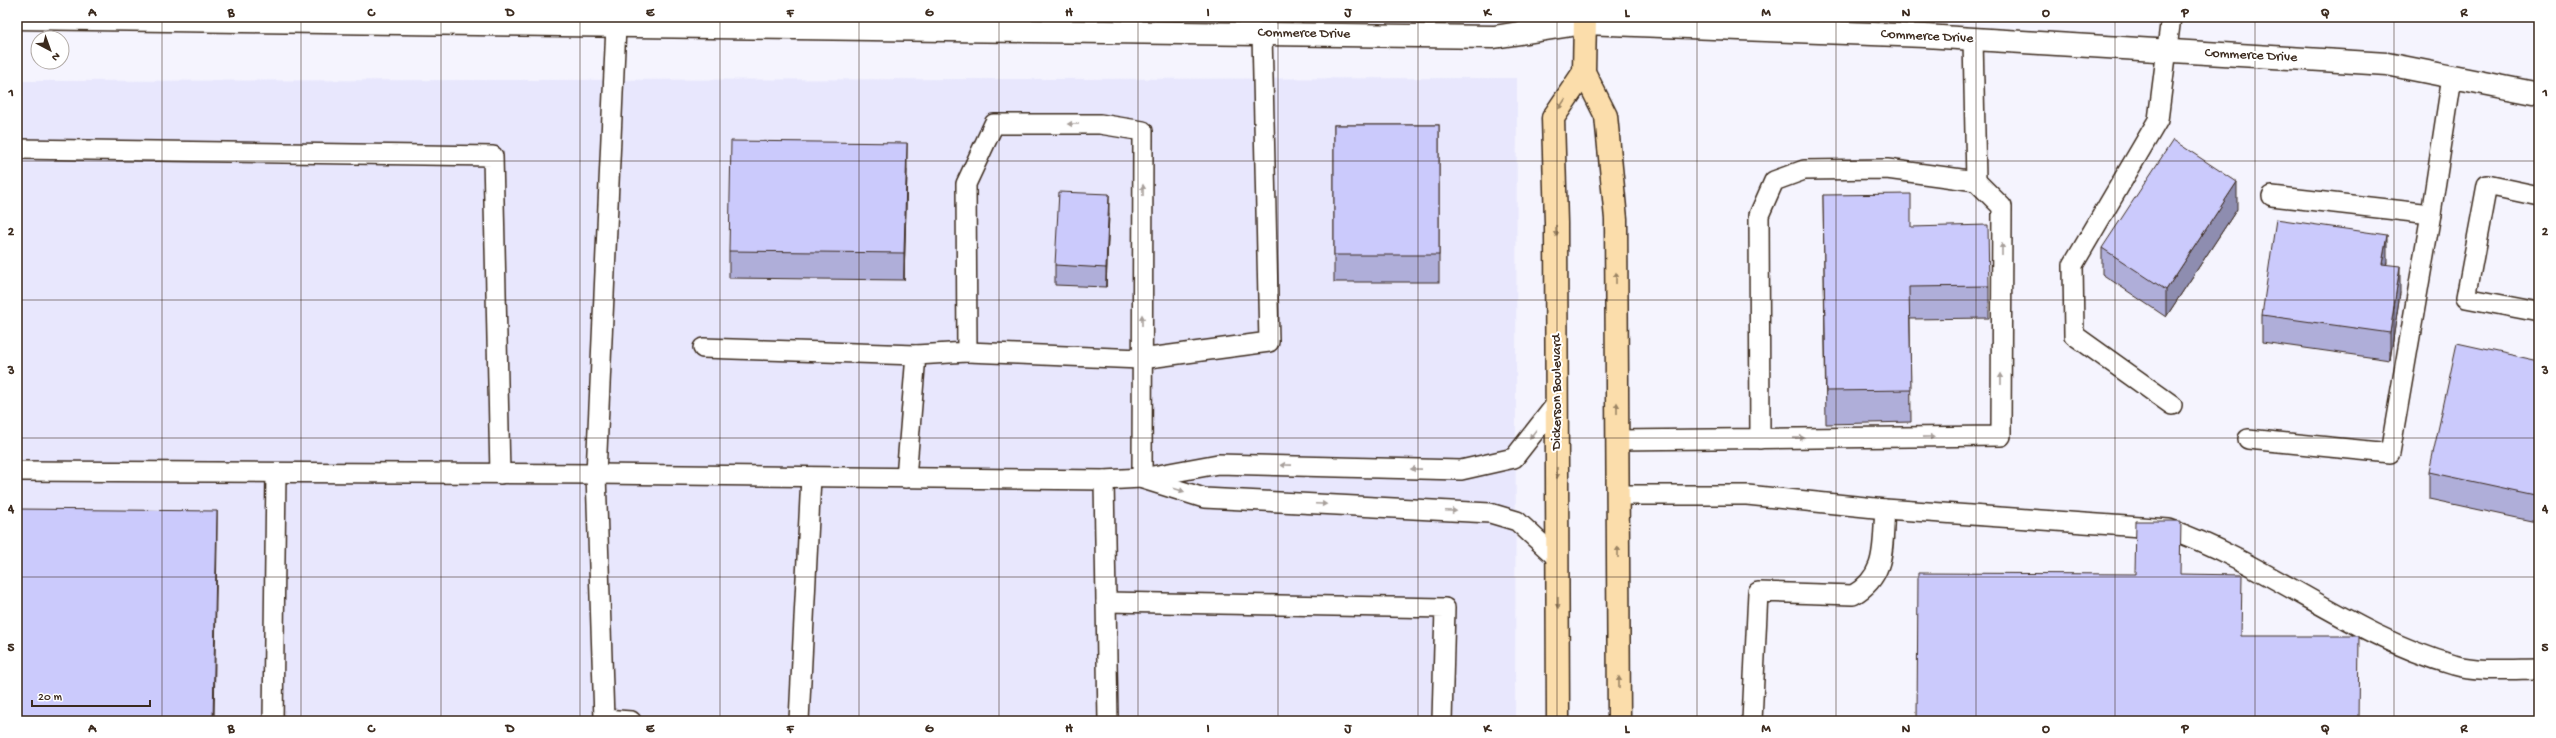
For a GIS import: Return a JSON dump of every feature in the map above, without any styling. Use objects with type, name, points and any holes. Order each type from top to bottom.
[{"type":"main road","points":[[1585,20],[1584,72],[1606,116],[1616,219],[1619,721]]},
{"type":"main road","name":"Dickerson Boulevard","points":[[1558,721],[1557,403],[1553,118],[1584,72]]},
{"type":"street","name":"Commerce Drive","points":[[17,18],[616,26],[1133,25],[1262,34],[1494,37],[1585,20],[1973,39],[2387,64],[2539,94]]},
{"type":"lane","points":[[2171,17],[2158,120],[2073,264],[2074,335],[2172,405]]},
{"type":"lane","points":[[616,26],[596,474],[604,720],[631,721]]},
{"type":"lane","points":[[703,348],[916,355],[967,352],[1142,360],[1269,342],[1262,34]]},
{"type":"lane","points":[[1973,39],[1976,181]]},
{"type":"lane","points":[[2248,439],[2390,453],[2432,214],[2452,77]]},
{"type":"lane","points":[[967,352],[966,184],[994,124],[1100,124],[1143,131],[1142,478]]},
{"type":"lane","points":[[17,149],[493,156],[500,474]]},
{"type":"lane","points":[[1617,440],[1760,439],[2001,436],[2002,206],[1976,181],[1887,169],[1804,170],[1774,181],[1759,215],[1760,439]]},
{"type":"lane","points":[[2539,196],[2487,185],[2466,298],[2539,312]]},
{"type":"lane","points":[[2272,196],[2432,214]]},
{"type":"lane","points":[[906,478],[916,355]]},
{"type":"lane","points":[[17,471],[596,474],[1104,480],[1142,478],[1218,464],[1461,470],[1514,458],[1557,403]]},
{"type":"lane","points":[[273,721],[276,473]]},
{"type":"lane","points":[[799,721],[811,477]]},
{"type":"lane","points":[[1142,478],[1204,498],[1490,513],[1517,521],[1557,558]]},
{"type":"lane","points":[[1104,480],[1108,721]]},
{"type":"lane","points":[[1618,495],[1747,495],[1885,509],[2169,529],[2205,541],[2376,636],[2420,653],[2455,666],[2539,669]]},
{"type":"lane","points":[[1752,721],[1758,592],[1853,595],[1864,589],[1873,580],[1879,567],[1885,509]]},
{"type":"lane","points":[[1106,602],[1445,608],[1442,721]]},
{"type":"shaded area","points":[[1517,78],[1515,721],[17,721],[17,81]]},
{"type":"building","points":[[1334,125],[1439,125],[1439,255],[1334,255]]},
{"type":"building","points":[[2173,140],[2237,182],[2166,290],[2102,248]]},
{"type":"building","points":[[731,141],[907,143],[904,253],[729,251]]},
{"type":"building","points":[[1059,192],[1109,194],[1106,268],[1055,265]]},
{"type":"building","points":[[1911,194],[1911,227],[1988,225],[1989,286],[1909,287],[1911,390],[1826,391],[1823,195]]},
{"type":"building","points":[[2276,219],[2387,235],[2382,264],[2400,266],[2390,333],[2262,315]]},
{"type":"building","points":[[2457,343],[2539,361],[2539,483],[2536,495],[2429,472]]},
{"type":"building","points":[[17,509],[217,511],[213,721],[17,721]]},
{"type":"building","points":[[2136,521],[2181,521],[2180,574],[2242,575],[2241,636],[2359,636],[2358,721],[1917,721],[1918,573],[2135,574]]}]
